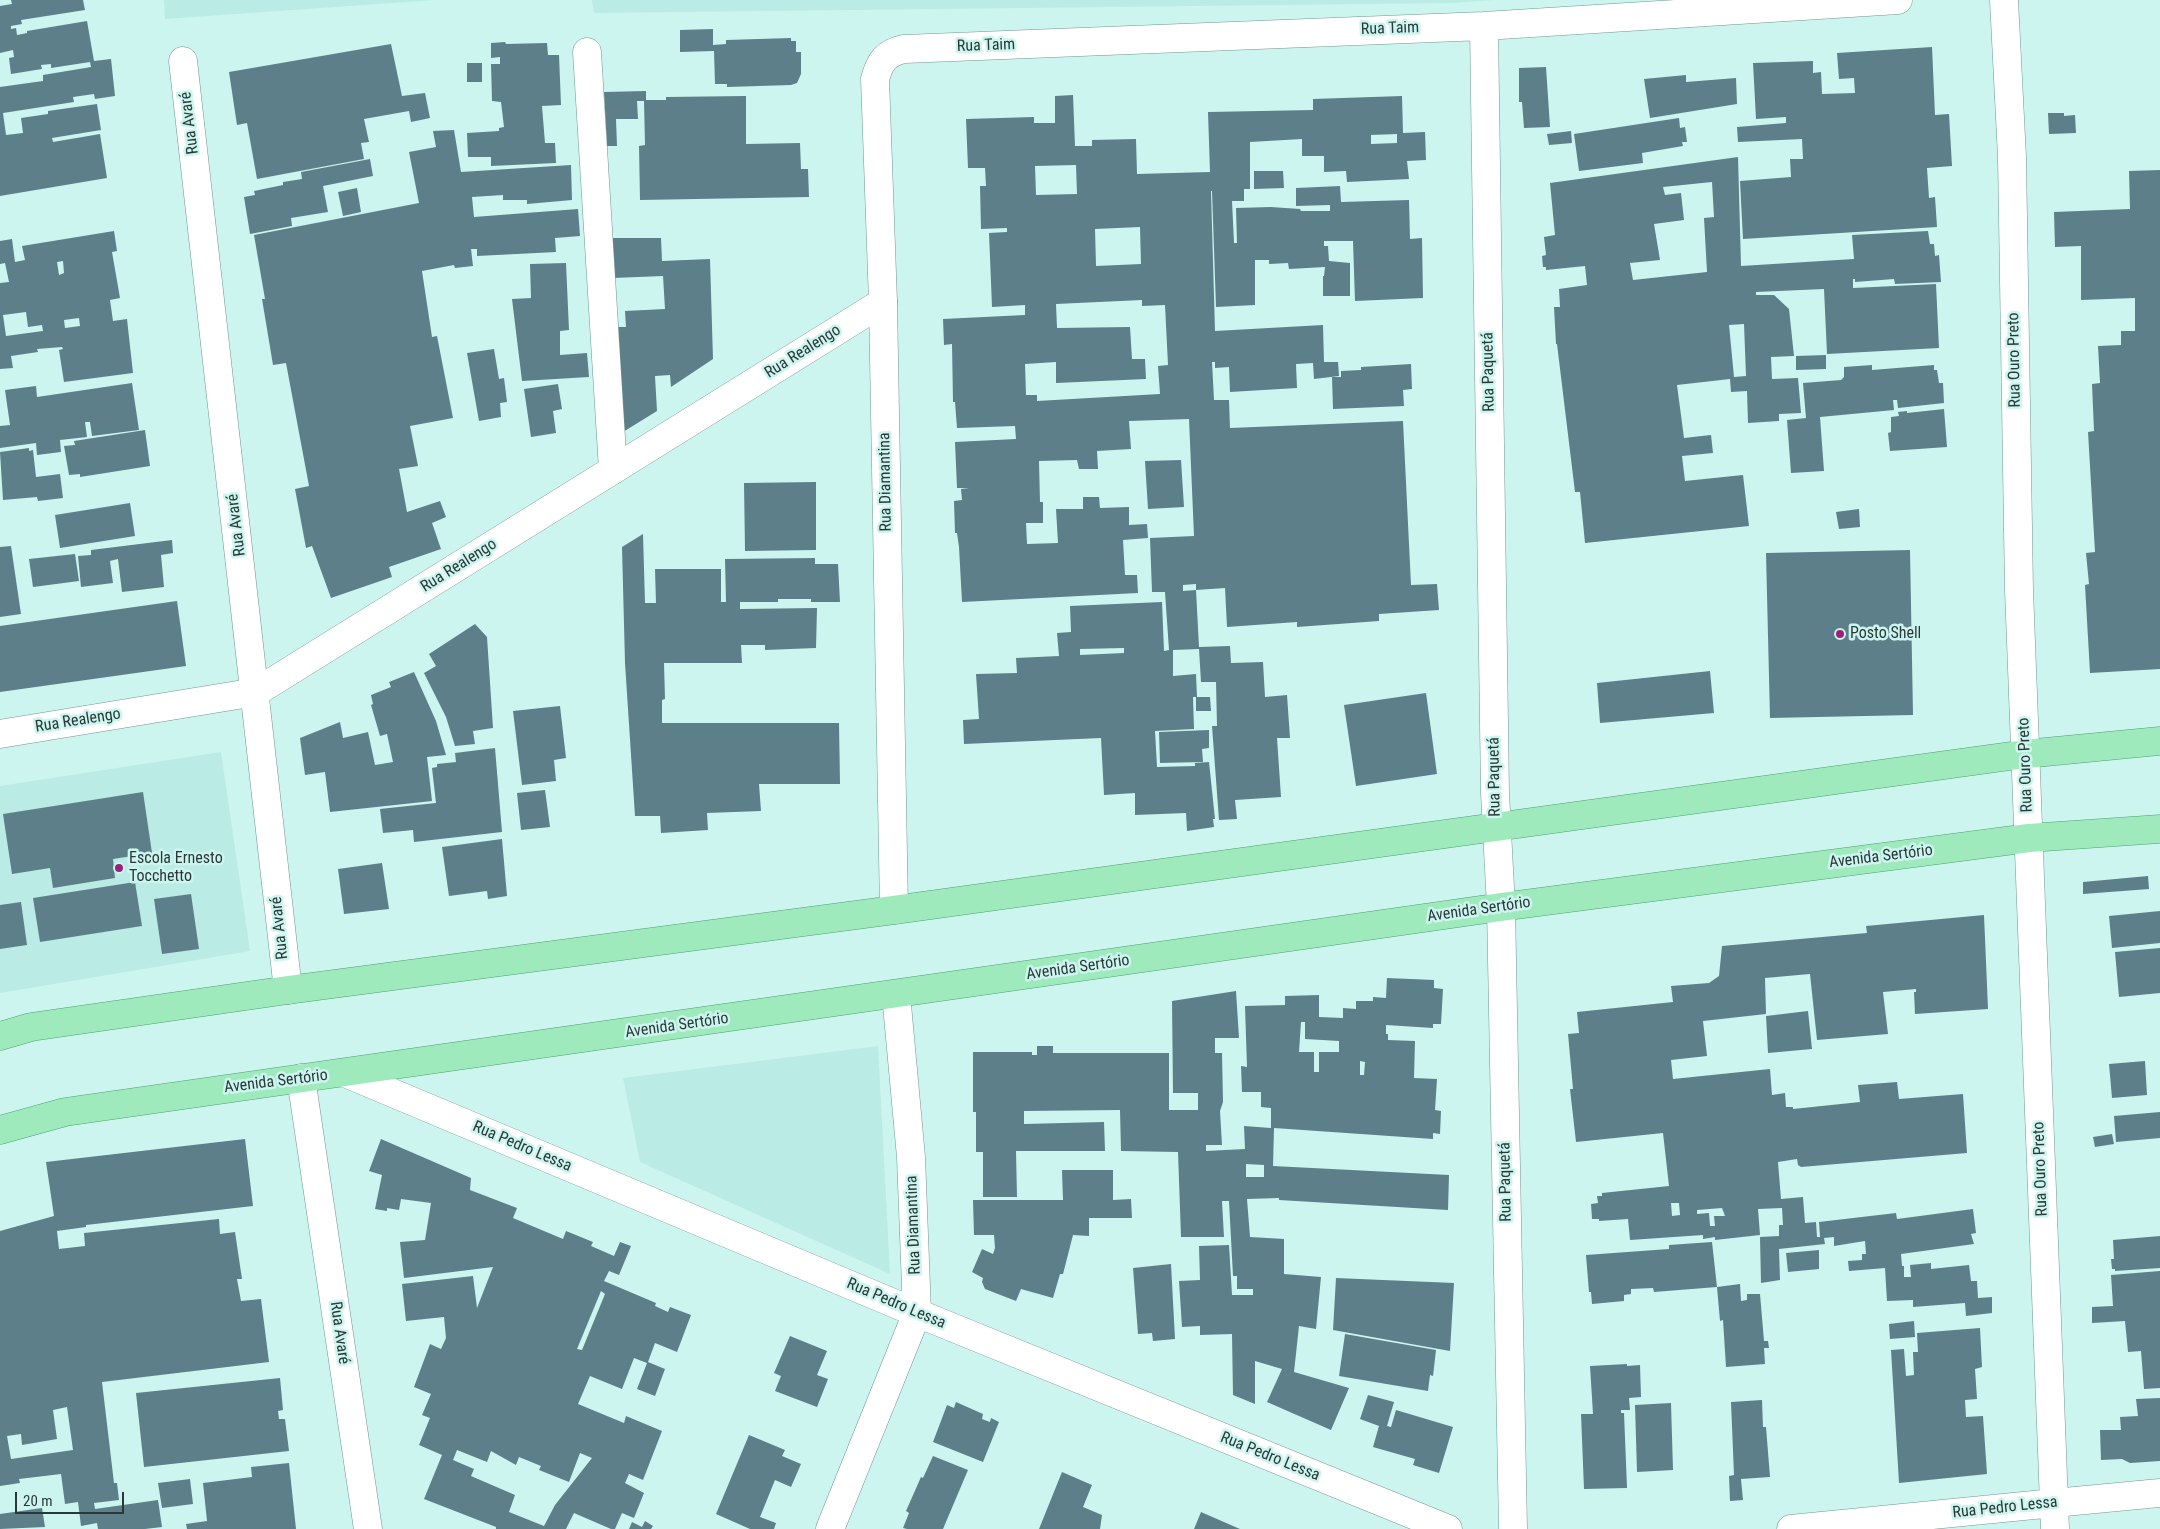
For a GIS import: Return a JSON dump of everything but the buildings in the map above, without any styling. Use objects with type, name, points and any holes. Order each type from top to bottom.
[{"type":"main road","points":[[0,1036],[31,1028],[288,990],[894,910],[2025,754],[2160,741]]},
{"type":"main road","name":"Avenida Sertório","points":[[0,1130],[65,1112],[1501,906],[2029,838],[2160,829]]},
{"type":"street","name":"Rua Taim","points":[[884,57],[904,49],[1484,26],[1898,0]]},
{"type":"street","name":"Rua Ouro Preto","points":[[2004,0],[2012,157],[2019,580],[2054,1516]]},
{"type":"street","name":"Rua Paquetá","points":[[1484,26],[1496,826],[1501,906],[1513,1529]]},
{"type":"street","points":[[587,52],[613,470]]},
{"type":"street","name":"Rua Diamantina","points":[[884,57],[879,65],[875,79],[883,302],[894,910]]},
{"type":"street","name":"Rua Avaré","points":[[183,61],[256,692],[288,990]]},
{"type":"street","name":"Rua Realengo","points":[[0,734],[256,692],[883,302]]},
{"type":"street","name":"Rua Diamantina","points":[[830,1529],[918,1313],[911,1157],[896,994]]},
{"type":"street","name":"Rua Pedro Lessa","points":[[345,1073],[918,1313],[1448,1529]]},
{"type":"street","name":"Rua Avaré","points":[[301,1078],[368,1529]]},
{"type":"street","name":"Rua Pedro Lessa","points":[[1791,1529],[2054,1516],[2160,1493]]},
{"type":"shaded area","points":[[164,0],[434,0],[165,19]]},
{"type":"shaded area","points":[[592,0],[1494,0],[1451,3],[594,13]]},
{"type":"shaded area","name":"Escola Ernesto Tocchetto","points":[[221,752],[250,951],[0,993],[0,786]]},
{"type":"shaded area","points":[[878,1046],[890,1274],[640,1162],[623,1078]]},
{"type":"place","name":"Posto Shell","points":[[1840,634]]},
{"type":"place","name":"Escola Ernesto Tocchetto","points":[[119,868]]}]
